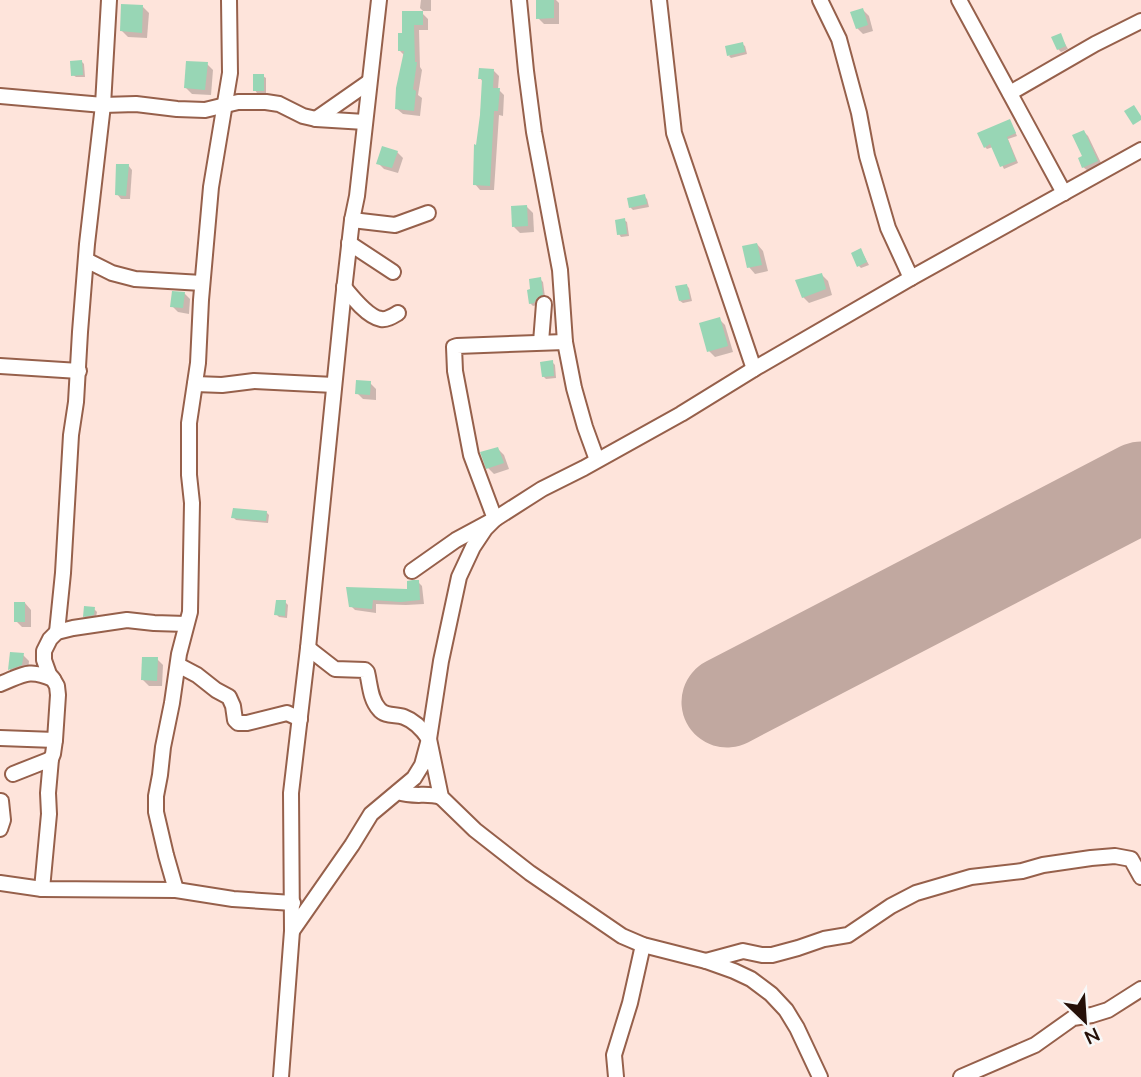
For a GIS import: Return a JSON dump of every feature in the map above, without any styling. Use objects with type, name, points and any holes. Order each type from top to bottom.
[{"type":"street","points":[[57,632],[71,435],[79,371],[79,332],[103,105],[109,0]]},
{"type":"street","points":[[176,890],[156,812],[156,796],[178,664],[190,612],[192,503],[189,423],[198,363],[211,187],[230,73],[229,0]]},
{"type":"street","points":[[282,1077],[293,903],[291,793],[300,719],[313,655],[334,385],[379,0]]},
{"type":"street","points":[[519,0],[534,132],[560,270],[565,342],[574,388],[597,460]]},
{"type":"street","points":[[659,0],[674,134],[754,369]]},
{"type":"street","points":[[820,0],[839,40],[859,113],[867,156],[888,228],[911,278]]},
{"type":"street","points":[[959,0],[1064,193]]},
{"type":"street","points":[[1010,93],[1141,21]]},
{"type":"street","points":[[316,119],[369,82]]},
{"type":"street","points":[[0,96],[205,110],[238,102],[265,102],[279,104],[303,116],[316,119],[365,122]]},
{"type":"street","points":[[412,571],[456,540],[542,489],[681,414],[911,278],[1141,150]]},
{"type":"street","points":[[352,220],[396,225],[428,212]]},
{"type":"street","points":[[349,243],[393,272]]},
{"type":"street","points":[[86,260],[112,273],[135,279],[202,284]]},
{"type":"street","points":[[344,287],[371,314],[381,319],[398,313]]},
{"type":"street","points":[[541,342],[544,304]]},
{"type":"street","points":[[495,519],[471,455],[452,349],[457,346],[565,342]]},
{"type":"street","points":[[0,366],[79,371]]},
{"type":"street","points":[[195,384],[254,382],[334,385]]},
{"type":"street","points":[[292,931],[371,814],[414,778],[422,765],[459,577],[473,547],[495,519]]},
{"type":"street","points":[[41,889],[58,695],[57,686],[44,660],[44,651],[50,639],[57,632],[73,628],[127,620],[187,624]]},
{"type":"street","points":[[313,655],[335,669],[365,670],[379,710],[384,714],[413,721],[424,731],[429,739],[441,797]]},
{"type":"street","points":[[178,664],[229,697],[238,723],[287,713],[300,719]]},
{"type":"street","points":[[0,684],[33,672],[53,679]]},
{"type":"street","points":[[0,738],[55,740]]},
{"type":"street","points":[[13,774],[51,760]]},
{"type":"street","points":[[398,792],[409,796],[433,794],[441,797],[475,830],[530,873],[612,930],[643,945],[706,961],[751,979],[786,1010],[818,1076]]},
{"type":"street","points":[[0,829],[1,801]]},
{"type":"street","points":[[156,890],[166,855]]},
{"type":"street","points":[[706,961],[743,951],[772,955],[824,939],[848,935],[916,893],[971,877],[1022,871],[1079,859],[1115,856],[1131,859],[1141,877]]},
{"type":"street","points":[[0,883],[41,889],[176,890],[233,899],[293,903]]},
{"type":"street","points":[[615,1077],[614,1055],[630,1003],[643,945]]},
{"type":"street","points":[[961,1077],[1035,1045],[1073,1018],[1092,1016],[1108,1010],[1141,989]]},
{"type":"building","points":[[536,0],[554,0],[554,18],[536,19]]},
{"type":"building","points":[[121,4],[143,5],[142,33],[120,31]]},
{"type":"building","points":[[863,8],[868,25],[856,29],[850,12]]},
{"type":"building","points":[[402,11],[423,11],[423,25],[414,25],[417,62],[413,89],[416,91],[414,111],[395,109],[396,88],[404,51],[398,51],[398,33],[402,33]]},
{"type":"building","points":[[1061,33],[1066,46],[1057,50],[1051,37]]},
{"type":"building","points":[[743,42],[745,52],[727,56],[725,46]]},
{"type":"building","points":[[82,60],[83,75],[71,76],[70,61]]},
{"type":"building","points":[[186,61],[208,62],[205,90],[184,88]]},
{"type":"building","points":[[479,68],[494,69],[493,88],[500,88],[498,111],[494,111],[490,186],[473,185],[474,144],[476,145],[480,115],[482,79],[478,79]]},
{"type":"building","points":[[253,74],[264,74],[264,91],[253,91]]},
{"type":"building","points":[[1134,105],[1141,120],[1133,125],[1124,111]]},
{"type":"building","points":[[1010,119],[1016,133],[1007,137],[1016,161],[1000,167],[990,144],[984,148],[977,133]]},
{"type":"building","points":[[1084,130],[1098,161],[1082,168],[1078,158],[1082,156],[1072,135]]},
{"type":"building","points":[[382,146],[398,151],[392,168],[376,164]]},
{"type":"building","points":[[116,164],[129,164],[126,196],[115,195]]},
{"type":"building","points":[[645,194],[647,204],[629,208],[627,198]]},
{"type":"building","points":[[527,205],[528,226],[512,227],[511,206]]},
{"type":"building","points":[[625,218],[627,234],[617,235],[615,220]]},
{"type":"building","points":[[757,243],[762,265],[747,268],[742,246]]},
{"type":"building","points":[[861,248],[867,262],[857,267],[851,253]]},
{"type":"building","points":[[822,273],[826,289],[802,298],[795,280]]},
{"type":"building","points":[[541,277],[543,295],[529,304],[529,279]]},
{"type":"building","points":[[687,284],[690,299],[679,301],[675,286]]},
{"type":"building","points":[[172,291],[185,292],[183,308],[170,307]]},
{"type":"building","points":[[720,317],[728,346],[707,352],[699,323]]},
{"type":"building","points":[[553,360],[554,376],[542,377],[540,362]]},
{"type":"building","points":[[356,380],[371,381],[370,395],[355,394]]},
{"type":"building","points":[[498,447],[504,463],[486,469],[480,452]]},
{"type":"building","points":[[233,508],[267,511],[266,521],[231,518]]},
{"type":"building","points":[[419,580],[420,600],[373,600],[372,609],[349,607],[346,587],[407,589],[407,581]]},
{"type":"building","points":[[276,600],[286,600],[285,616],[274,615]]},
{"type":"building","points":[[14,602],[25,602],[25,622],[14,622]]},
{"type":"building","points":[[84,606],[95,607],[94,615],[83,617]]},
{"type":"building","points":[[10,652],[24,653],[22,665],[8,670]]},
{"type":"building","points":[[142,657],[158,657],[157,681],[141,680]]},
{"type":"runway","points":[[727,702],[1141,487]]}]
